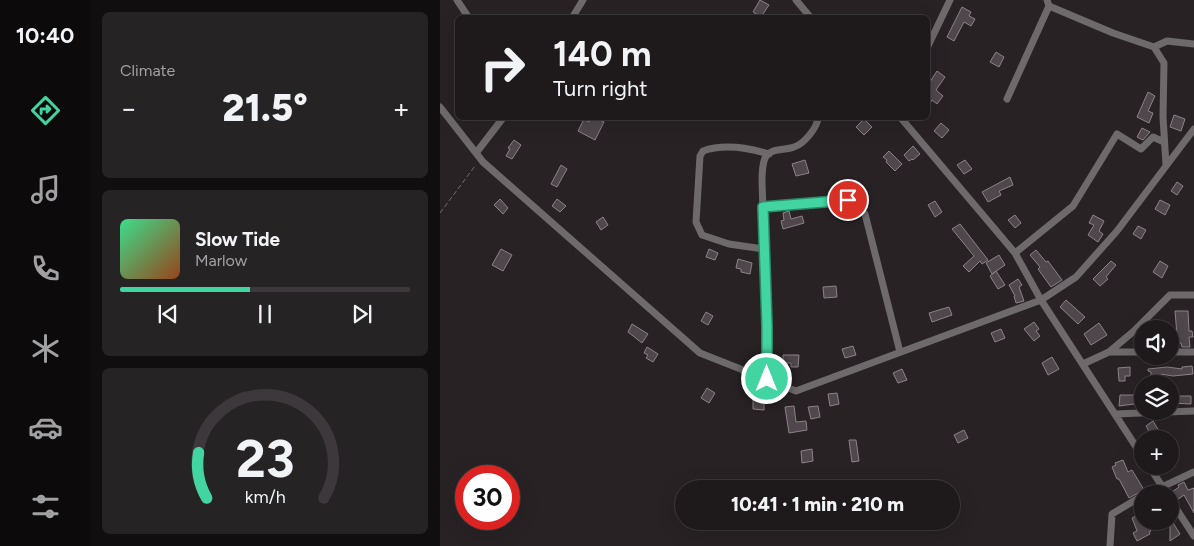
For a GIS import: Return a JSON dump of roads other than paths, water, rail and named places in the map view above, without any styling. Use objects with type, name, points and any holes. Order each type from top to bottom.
[{"type":"street","points":[[457,0],[467,15]]},
{"type":"street","points":[[574,15],[583,0]]},
{"type":"street","points":[[796,0],[809,15]]},
{"type":"street","points":[[930,42],[950,0]]},
{"type":"street","points":[[1007,99],[1048,3],[1112,33],[1154,47],[1164,63],[1163,117],[1166,165]]},
{"type":"street","points":[[1154,47],[1167,41],[1194,44]]},
{"type":"street","points":[[440,107],[478,155],[700,353],[796,390],[1042,300],[1076,277],[1117,231],[1194,129]]},
{"type":"street","points":[[478,155],[502,120]]},
{"type":"street","points":[[767,379],[763,166],[766,157],[774,150],[795,147],[810,135],[818,120]]},
{"type":"street","points":[[902,120],[1015,253],[1042,300],[1134,444]]},
{"type":"street","points":[[1015,253],[1073,206],[1116,134],[1141,149],[1153,136],[1164,142]]},
{"type":"street","points":[[764,249],[729,244],[702,235],[696,222],[700,156],[704,151],[715,147],[757,150],[769,154]]},
{"type":"street","points":[[763,207],[848,200],[865,214],[900,352]]},
{"type":"street","points":[[1083,364],[1109,352],[1134,331],[1170,295],[1194,295]]},
{"type":"street","points":[[1109,352],[1134,352]]},
{"type":"street","points":[[1179,352],[1194,352]]},
{"type":"street","points":[[1115,414],[1194,411]]},
{"type":"street","points":[[1164,485],[1194,472]]},
{"type":"street","points":[[1110,546],[1112,514],[1134,501]]},
{"type":"street","points":[[1179,513],[1194,536]]}]
